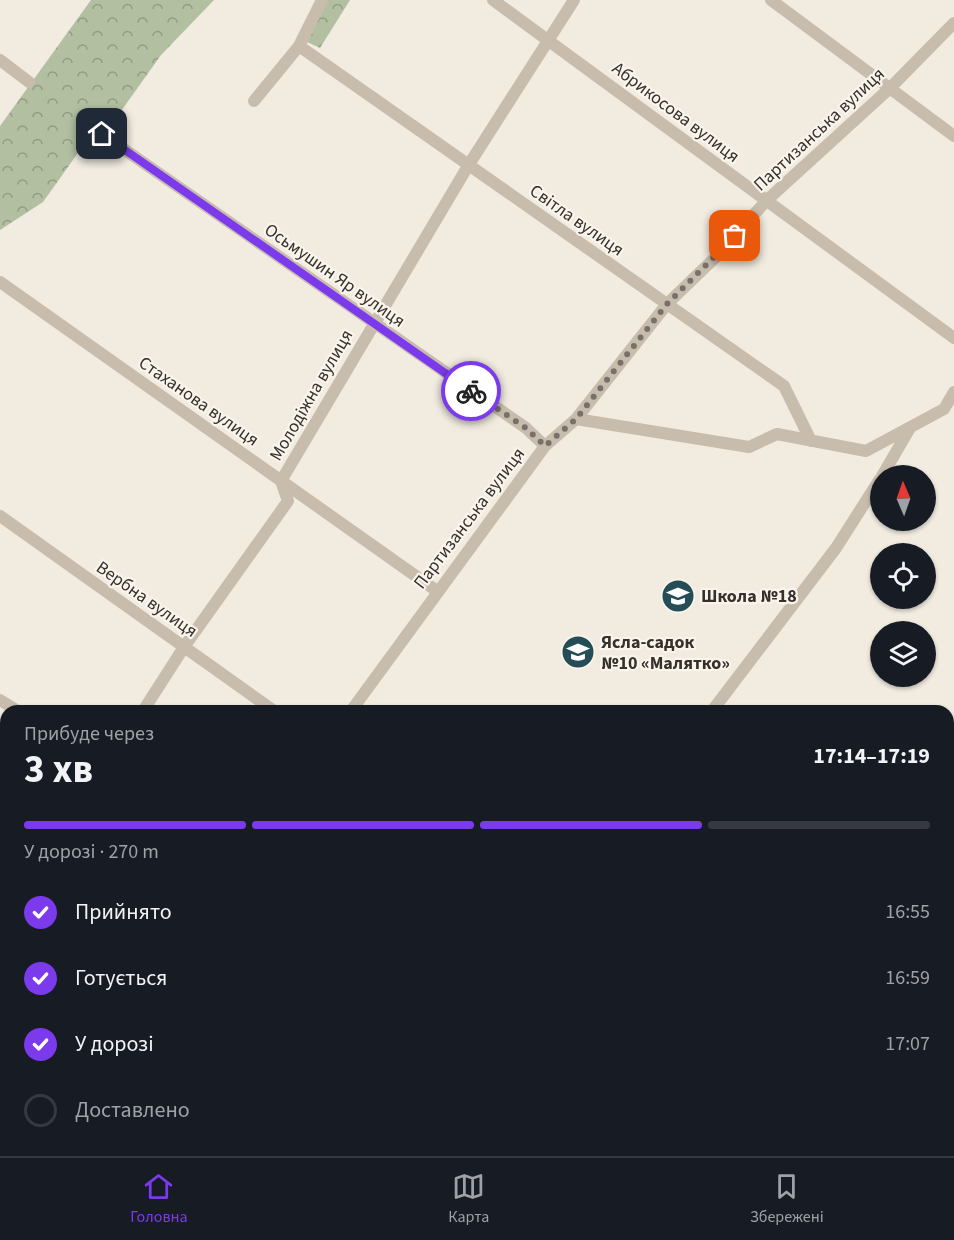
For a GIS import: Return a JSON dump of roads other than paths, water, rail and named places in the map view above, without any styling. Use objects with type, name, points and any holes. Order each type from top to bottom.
[{"type":"street","points":[[254,101],[299,46],[322,0]]},
{"type":"street","name":"Абрикосова вулиця","points":[[493,0],[954,338]]},
{"type":"street","name":"Молодіжна вулиця","points":[[147,705],[184,647],[288,501],[281,481],[372,324],[468,166],[574,0]]},
{"type":"street","points":[[771,0],[954,136]]},
{"type":"street","name":"Партизанська вулиця","points":[[355,705],[436,591],[545,446],[576,419],[667,304],[720,253],[766,201],[890,88],[954,23]]},
{"type":"street","name":"Світла вулиця","points":[[299,46],[784,386],[811,441]]},
{"type":"street","points":[[0,60],[29,82]]},
{"type":"street","name":"Осьмушин Яр вулиця","points":[[102,134],[372,324],[526,428],[545,446]]},
{"type":"street","name":"Стаханова вулиця","points":[[0,282],[436,591]]},
{"type":"street","points":[[576,419],[748,447],[777,434],[866,451],[910,427],[949,411],[954,392]]},
{"type":"street","points":[[888,465],[910,427]]},
{"type":"street","points":[[717,705],[836,548],[870,494]]},
{"type":"street","name":"Вербна вулиця","points":[[0,516],[266,705]]},
{"type":"place","name":"Школа №18","points":[[678,596]]},
{"type":"place","name":"Ясла-садок №10 «Малятко»","points":[[578,652]]}]
